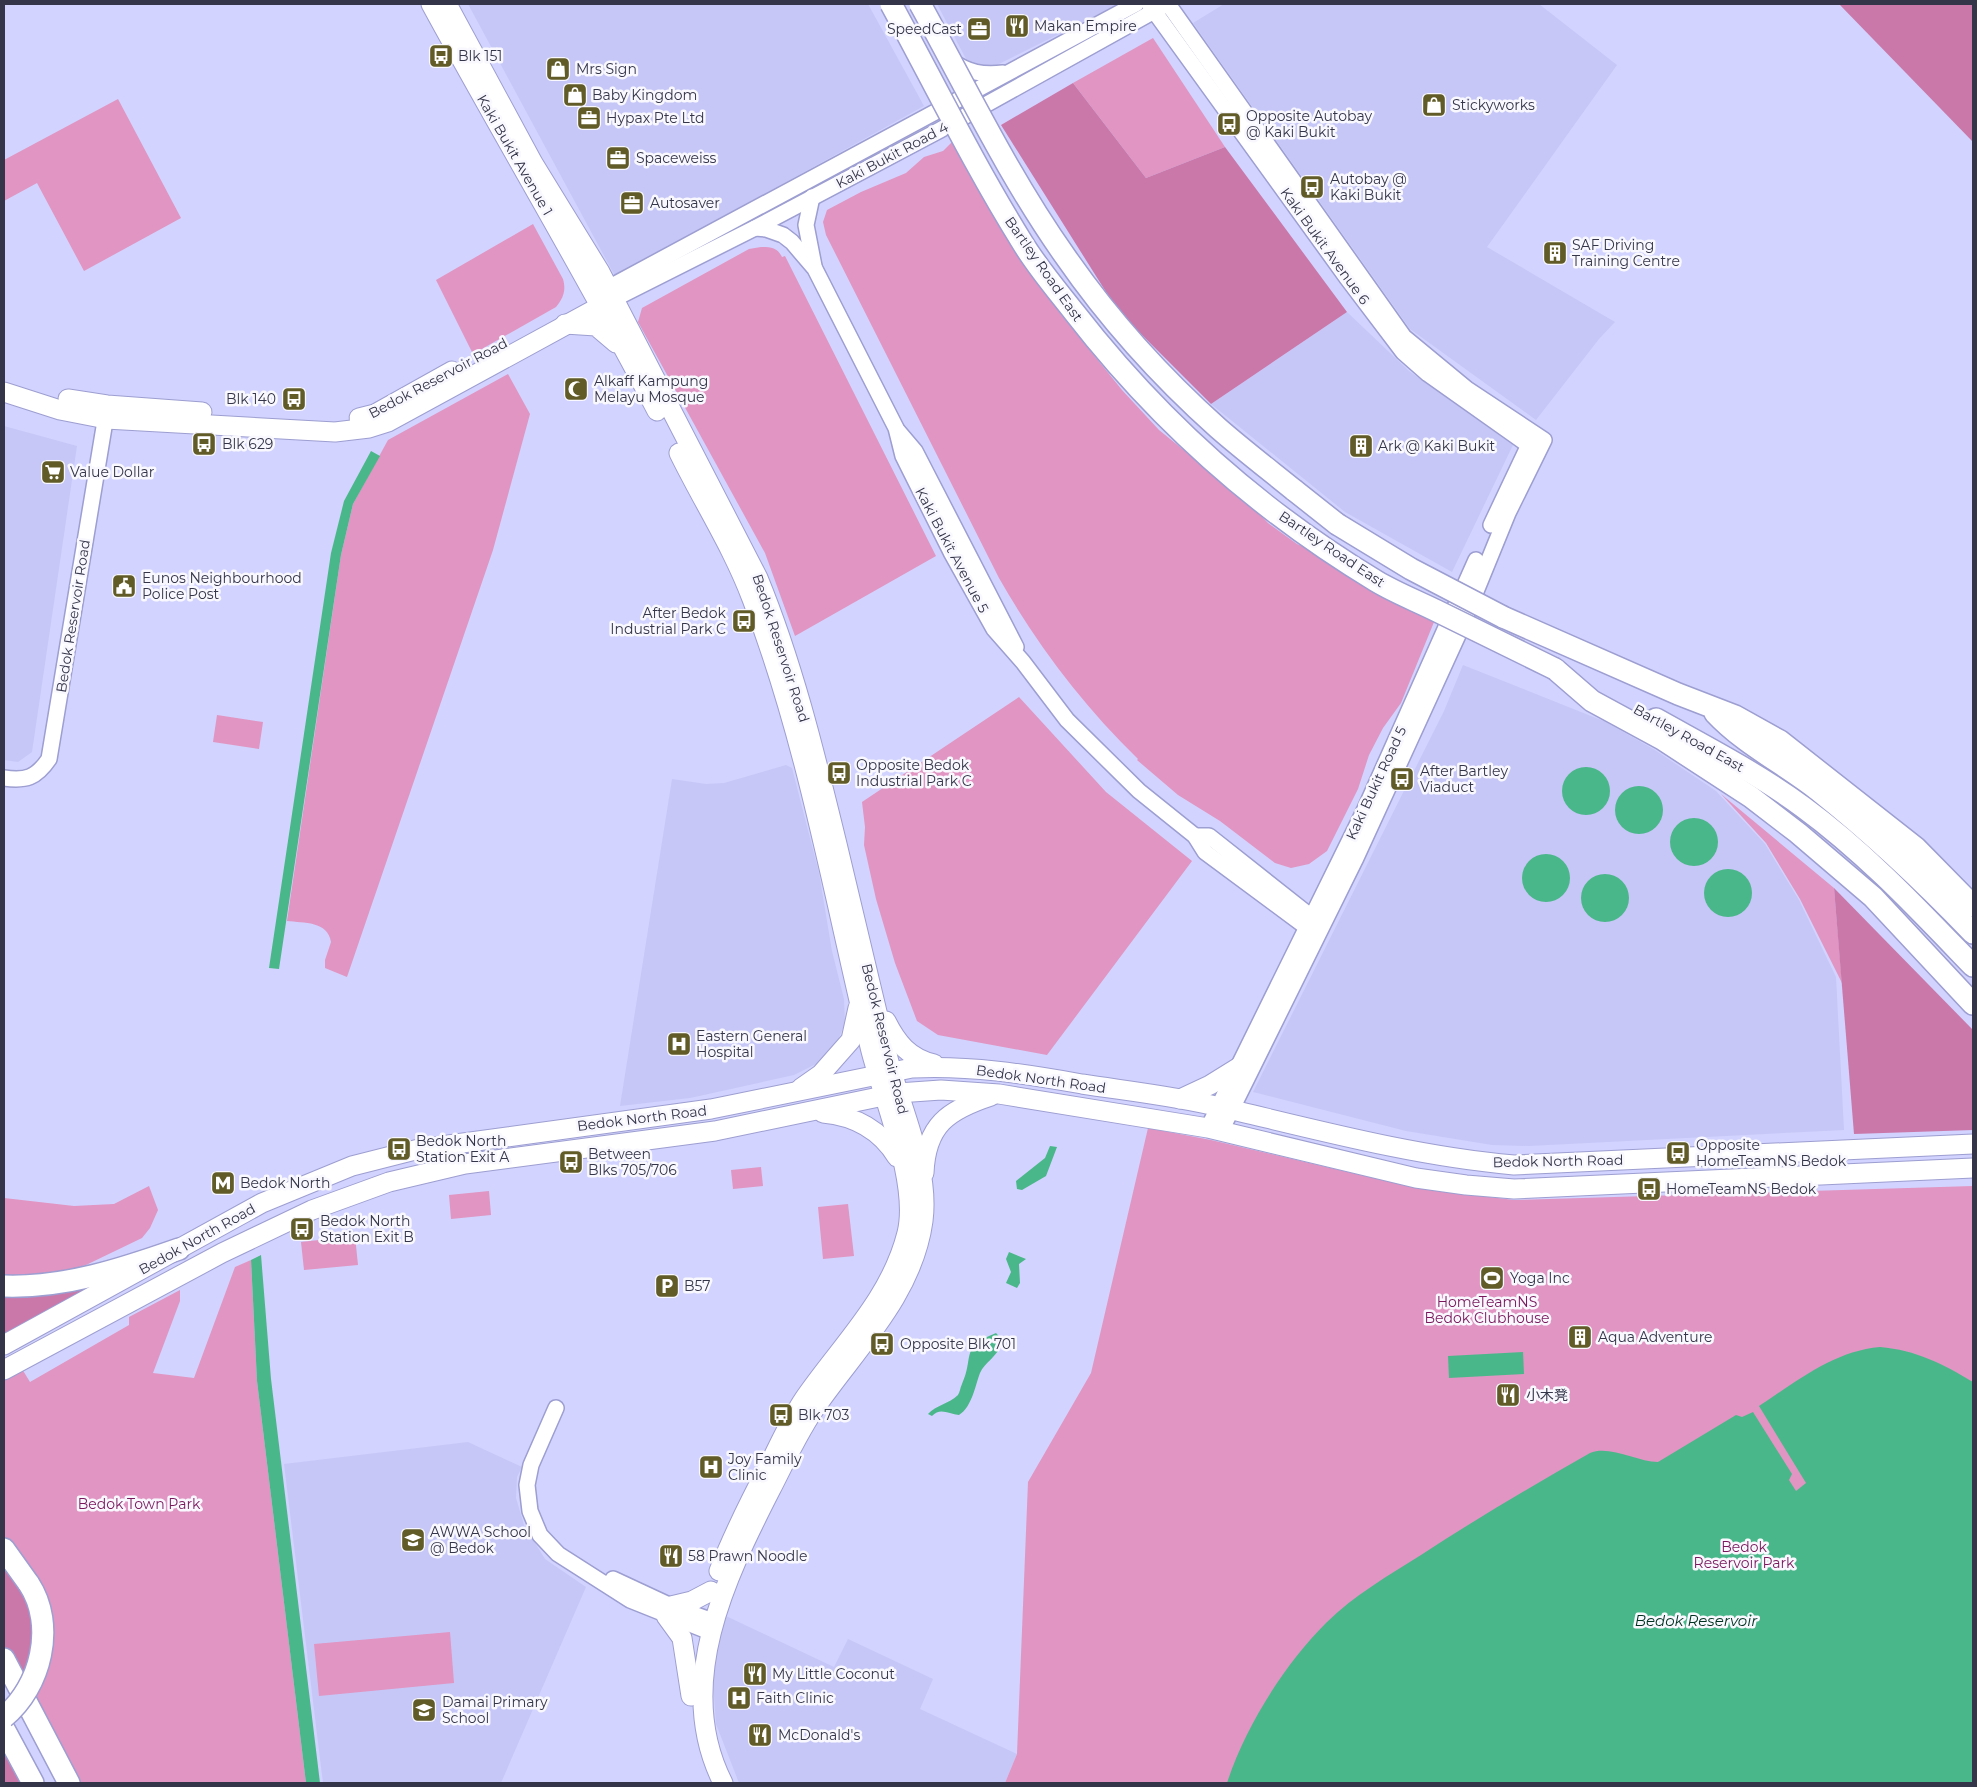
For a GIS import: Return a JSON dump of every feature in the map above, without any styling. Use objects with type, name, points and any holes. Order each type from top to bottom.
[{"type":"highway","name":"Bartley Road East","points":[[890,4],[1023,243],[1094,338],[1144,394],[1199,449],[1252,494],[1321,545],[1380,583],[1649,715],[1757,776],[1804,808],[1884,874],[1973,966]]},
{"type":"highway","name":"Bartley Road East","points":[[920,4],[1024,194],[1065,257],[1112,317],[1165,376],[1218,427],[1337,524],[1411,569],[1503,617],[1708,706],[1740,737],[1818,790],[1904,864],[1973,933]]},
{"type":"highway","points":[[1555,669],[1592,701],[1662,738],[1752,797],[1873,897],[1973,1004]]},
{"type":"highway","points":[[1708,706],[1735,716],[1780,741],[1916,848],[1973,906]]},
{"type":"highway","points":[[4,1286],[42,1285],[87,1278],[124,1268],[179,1249]]},
{"type":"highway","points":[[4,1549],[29,1584],[36,1598],[41,1617],[41,1654],[28,1688],[15,1707],[4,1717]]},
{"type":"highway","points":[[4,1659],[69,1783]]},
{"type":"highway","points":[[4,1729],[33,1783]]},
{"type":"main road","name":"Kaki Bukit Avenue 1","points":[[431,4],[513,155],[604,296]]},
{"type":"main road","name":"Kaki Bukit Avenue 1","points":[[446,4],[604,296]]},
{"type":"main road","name":"Bedok Reservoir Road","points":[[4,379],[106,412],[335,432],[369,428],[401,415],[564,324],[604,296]]},
{"type":"main road","name":"Bedok Reservoir Road","points":[[604,296],[627,354],[741,572],[762,626],[800,751],[865,995],[890,1094],[909,1192],[908,1224],[904,1241],[889,1280],[869,1315],[798,1409],[741,1519],[711,1591],[706,1625],[705,1712],[709,1744],[723,1783]]},
{"type":"main road","name":"Bedok Reservoir Road","points":[[4,392],[60,410],[324,420],[360,418],[375,414],[604,296]]},
{"type":"main road","name":"Bedok Reservoir Road","points":[[604,296],[746,551],[764,592],[813,747],[865,995]]},
{"type":"main road","points":[[564,324],[596,326],[627,354]]},
{"type":"main road","points":[[865,995],[904,1049],[922,1062],[944,1067]]},
{"type":"main road","points":[[796,1091],[821,1074],[851,1040],[865,995]]},
{"type":"main road","name":"Bedok North Road","points":[[4,1345],[282,1194],[325,1176],[382,1157],[428,1148],[712,1109],[885,1073],[944,1067],[1002,1070],[1180,1099],[1419,1153],[1461,1160],[1536,1164],[1973,1144]]},
{"type":"main road","points":[[1180,1099],[1221,1080],[1239,1067]]},
{"type":"main road","name":"Bedok North Road","points":[[4,1370],[116,1307],[222,1253],[312,1210],[389,1182],[465,1164],[715,1131],[890,1094],[941,1090],[999,1094],[1214,1130],[1416,1178],[1514,1189],[1973,1168]]},
{"type":"main road","name":"Bedok Reservoir Road","points":[[708,1783],[699,1755],[692,1696],[693,1658],[706,1625],[753,1525],[805,1424],[881,1321],[901,1284],[920,1237],[924,1200],[920,1168],[890,1094]]},
{"type":"main road","points":[[924,1200],[925,1156],[931,1138],[949,1113],[966,1104],[999,1094]]},
{"type":"main road","points":[[810,1111],[842,1115],[868,1126],[880,1135],[893,1150],[904,1170]]},
{"type":"main road","points":[[1536,1164],[1554,1177],[1560,1186]]},
{"type":"main road","points":[[692,1696],[682,1638],[668,1611],[711,1591]]},
{"type":"street","points":[[890,4],[954,123]]},
{"type":"street","points":[[920,4],[979,108]]},
{"type":"street","name":"Kaki Bukit Road 4","points":[[604,296],[944,106],[1136,4]]},
{"type":"street","name":"Kaki Bukit Road 4","points":[[604,296],[755,228],[954,123],[1159,5]]},
{"type":"street","name":"Kaki Bukit Avenue 6","points":[[1159,5],[1347,278],[1403,352],[1428,374],[1536,442]]},
{"type":"street","points":[[952,61],[979,74],[1009,72]]},
{"type":"street","points":[[812,197],[806,225],[815,269]]},
{"type":"street","points":[[755,228],[766,229],[783,235],[792,242],[815,269]]},
{"type":"street","name":"Kaki Bukit Avenue 5","points":[[815,269],[896,428],[915,451],[1023,662],[1067,720],[1106,761],[1194,836],[1205,852],[1315,926]]},
{"type":"street","name":"Bedok Reservoir Road","points":[[4,778],[24,780],[35,775],[49,759],[106,412]]},
{"type":"street","name":"Kaki Bukit Road 5","points":[[1225,1108],[1239,1067],[1315,926],[1356,858],[1458,633],[1536,442]]},
{"type":"street","name":"Kaki Bukit Road 5","points":[[1214,1130],[1315,926]]},
{"type":"street","points":[[668,1611],[589,1564],[559,1543],[545,1525],[537,1502],[537,1479],[560,1410],[544,1434],[531,1465],[527,1485],[530,1511],[540,1535],[553,1550],[577,1568],[630,1600],[706,1625]]},
{"type":"shaded area","points":[[468,4],[868,4],[924,106],[615,276]]},
{"type":"shaded area","points":[[937,4],[1119,4],[975,76]]},
{"type":"shaded area","points":[[1224,4],[1539,4],[1617,65],[1487,247],[1615,322],[1599,339],[1536,420],[1410,329],[1193,23]]},
{"type":"shaded area","points":[[1839,4],[1973,4],[1973,142]]},
{"type":"shaded area","points":[[1073,83],[1146,178],[1225,147],[1347,312],[1211,404],[1118,311],[1001,125]]},
{"type":"shaded area","points":[[1347,312],[1409,371],[1513,445],[1452,572],[1345,512],[1211,404]]},
{"type":"shaded area","points":[[4,426],[77,446],[32,752],[18,762],[4,760]]},
{"type":"shaded area","points":[[1463,665],[1606,722],[1655,750],[1716,791],[1765,844],[1799,900],[1836,977],[1844,1130],[1529,1146],[1492,1145],[1406,1131],[1253,1092],[1444,711]]},
{"type":"shaded area","points":[[786,765],[792,768],[819,873],[832,951],[844,999],[845,1023],[836,1045],[820,1062],[794,1075],[690,1098],[620,1106],[672,779],[706,784],[724,783]]},
{"type":"shaded area","points":[[1834,888],[1973,1030],[1973,1130],[1854,1134]]},
{"type":"shaded area","points":[[4,1286],[108,1287],[4,1345]]},
{"type":"shaded area","points":[[468,1442],[522,1467],[517,1477],[516,1498],[524,1525],[545,1559],[586,1587],[501,1783],[323,1783],[284,1464]]},
{"type":"shaded area","points":[[4,1549],[36,1598],[30,1684],[4,1659]]},
{"type":"shaded area","points":[[726,1616],[834,1667],[848,1639],[933,1679],[920,1709],[1017,1754],[1005,1783],[739,1783],[716,1724],[713,1682],[718,1643]]},
{"type":"shaded area","points":[[4,1729],[33,1783],[5,1783]]},
{"type":"green space","points":[[1153,38],[1225,147],[1146,178],[1073,83]]},
{"type":"green space","points":[[118,99],[181,218],[84,271],[37,183],[4,201],[4,160]]},
{"type":"green space","points":[[955,139],[1059,312],[1122,390],[1159,430],[1249,503],[1268,523],[1297,544],[1321,554],[1375,590],[1434,622],[1401,703],[1383,728],[1369,755],[1358,789],[1327,851],[1309,864],[1291,868],[1275,863],[1220,821],[1178,795],[1137,760],[1062,673],[1029,627],[999,578],[826,235],[823,222],[827,210],[861,192],[906,173],[924,157],[943,151]]},
{"type":"green space","points":[[533,224],[563,279],[563,297],[556,307],[473,354],[436,280]]},
{"type":"green space","points":[[761,247],[774,249],[782,257],[785,256],[936,556],[795,636],[765,553],[638,322],[642,308],[749,249]]},
{"type":"green space","points":[[508,374],[530,414],[493,550],[347,977],[325,968],[325,960],[331,942],[325,930],[314,924],[287,921],[341,555],[353,504],[388,440]]},
{"type":"green space","points":[[1019,697],[1106,792],[1192,861],[1047,1055],[938,1035],[917,1021],[895,963],[876,899],[864,845],[865,827],[862,802]]},
{"type":"green space","points":[[217,715],[263,722],[259,749],[213,742]]},
{"type":"green space","points":[[1721,794],[1834,888],[1842,983],[1800,899],[1766,843]]},
{"type":"green space","name":"Bedok Reservoir Park","points":[[1148,1128],[1211,1140],[1416,1188],[1514,1200],[1973,1186],[1973,1783],[1005,1783],[1017,1754],[1028,1482],[1091,1373]]},
{"type":"green space","points":[[761,1167],[763,1186],[733,1189],[731,1170]]},
{"type":"green space","points":[[149,1186],[158,1210],[150,1228],[142,1238],[86,1265],[30,1280],[4,1278],[4,1198],[74,1206],[114,1204]]},
{"type":"green space","points":[[489,1191],[491,1215],[451,1219],[449,1195]]},
{"type":"green space","points":[[848,1204],[854,1256],[823,1259],[818,1207]]},
{"type":"green space","points":[[355,1236],[358,1265],[304,1270],[301,1242]]},
{"type":"green space","name":"Bedok Town Park","points":[[251,1260],[257,1381],[306,1783],[76,1783],[29,1694],[4,1541],[4,1372],[19,1364],[30,1382],[129,1325],[129,1317],[180,1290],[180,1301],[153,1373],[194,1378],[235,1267]]},
{"type":"green space","points":[[450,1632],[454,1683],[319,1696],[314,1644]]},
{"type":"water","points":[[371,451],[380,456],[353,504],[341,555],[279,969],[269,968],[331,553],[344,501]]},
{"type":"water","points":[[1581,767],[1591,767],[1603,774],[1610,786],[1610,796],[1603,808],[1591,815],[1581,815],[1573,811],[1566,804],[1562,796],[1562,786],[1566,778],[1573,771]]},
{"type":"water","points":[[1634,786],[1644,786],[1656,793],[1663,805],[1663,815],[1656,827],[1644,834],[1634,834],[1626,830],[1619,823],[1615,815],[1615,805],[1619,797],[1626,790]]},
{"type":"water","points":[[1689,818],[1699,818],[1711,825],[1718,837],[1718,847],[1711,859],[1699,866],[1689,866],[1681,862],[1674,855],[1670,847],[1670,837],[1674,829],[1681,822]]},
{"type":"water","points":[[1541,854],[1551,854],[1563,861],[1570,873],[1570,883],[1563,895],[1551,902],[1541,902],[1533,898],[1526,891],[1522,883],[1522,873],[1526,865],[1533,858]]},
{"type":"water","points":[[1723,869],[1733,869],[1745,876],[1752,888],[1752,898],[1745,910],[1733,917],[1723,917],[1715,913],[1708,906],[1704,898],[1704,888],[1708,880],[1715,873]]},
{"type":"water","points":[[1600,874],[1610,874],[1622,881],[1629,893],[1629,903],[1622,915],[1610,922],[1600,922],[1592,918],[1585,911],[1581,903],[1581,893],[1585,885],[1592,878]]},
{"type":"water","points":[[1050,1146],[1057,1147],[1046,1176],[1022,1190],[1017,1189],[1016,1181],[1045,1158]]},
{"type":"water","points":[[1009,1252],[1026,1259],[1019,1264],[1020,1283],[1017,1288],[1006,1283],[1011,1272],[1006,1259]]},
{"type":"water","points":[[261,1255],[271,1379],[320,1783],[306,1783],[257,1381],[251,1260]]},
{"type":"water","points":[[996,1333],[1001,1341],[1000,1348],[982,1369],[967,1407],[959,1415],[941,1411],[932,1416],[928,1414],[958,1395],[966,1374],[972,1348],[984,1338]]},
{"type":"water","name":"Bedok Reservoir","points":[[1880,1347],[1906,1351],[1929,1359],[1973,1382],[1973,1783],[1227,1783],[1244,1740],[1281,1677],[1326,1623],[1372,1586],[1483,1516],[1590,1453],[1598,1451],[1615,1452],[1658,1462],[1736,1415],[1742,1417],[1753,1412],[1792,1474],[1789,1480],[1796,1491],[1806,1483],[1759,1406],[1802,1377],[1832,1361],[1847,1354]]},
{"type":"water","points":[[1523,1352],[1524,1374],[1449,1378],[1448,1356]]},
{"type":"place","name":"Makan Empire","points":[[1017,26]]},
{"type":"place","name":"SpeedCast","points":[[979,29]]},
{"type":"place","name":"Blk 151","points":[[441,56]]},
{"type":"place","name":"Mrs Sign","points":[[558,69]]},
{"type":"place","name":"Baby Kingdom","points":[[575,95]]},
{"type":"place","name":"Stickyworks","points":[[1434,105]]},
{"type":"place","name":"Hypax Pte Ltd","points":[[589,118]]},
{"type":"place","name":"Opposite Autobay @ Kaki Bukit","points":[[1229,124]]},
{"type":"place","name":"Spaceweiss","points":[[618,158]]},
{"type":"place","name":"Autobay @ Kaki Bukit","points":[[1312,187]]},
{"type":"place","name":"Autosaver","points":[[632,203]]},
{"type":"place","name":"SAF Driving Training Centre","points":[[1555,253]]},
{"type":"place","name":"Alkaff Kampung Melayu Mosque","points":[[576,389]]},
{"type":"place","name":"Blk 140","points":[[294,399]]},
{"type":"place","name":"Blk 629","points":[[204,444]]},
{"type":"place","name":"Ark @ Kaki Bukit","points":[[1361,446]]},
{"type":"place","name":"Value Dollar","points":[[53,472]]},
{"type":"place","name":"Eunos Neighbourhood Police Post","points":[[124,586]]},
{"type":"place","name":"After Bedok Industrial Park C","points":[[744,621]]},
{"type":"place","name":"Opposite Bedok Industrial Park C","points":[[839,773]]},
{"type":"place","name":"After Bartley Viaduct","points":[[1402,779]]},
{"type":"place","name":"Eastern General Hospital","points":[[679,1044]]},
{"type":"place","name":"Bedok North Station Exit A","points":[[399,1149]]},
{"type":"place","name":"Opposite HomeTeamNS Bedok","points":[[1678,1153]]},
{"type":"place","name":"Between Blks 705/706","points":[[571,1162]]},
{"type":"place","name":"Bedok North","points":[[223,1183]]},
{"type":"place","name":"HomeTeamNS Bedok","points":[[1649,1189]]},
{"type":"place","name":"Bedok North Station Exit B","points":[[302,1229]]},
{"type":"place","name":"Yoga Inc","points":[[1492,1278]]},
{"type":"place","name":"B57","points":[[667,1286]]},
{"type":"place","name":"Aqua Adventure","points":[[1580,1337]]},
{"type":"place","name":"Opposite Blk 701","points":[[882,1344]]},
{"type":"place","name":"小木凳","points":[[1508,1395]]},
{"type":"place","name":"Blk 703","points":[[781,1415]]},
{"type":"place","name":"Joy Family Clinic","points":[[711,1467]]},
{"type":"place","name":"AWWA School @ Bedok","points":[[413,1540]]},
{"type":"place","name":"58 Prawn Noodle","points":[[671,1556]]},
{"type":"place","name":"My Little Coconut","points":[[755,1674]]},
{"type":"place","name":"Faith Clinic","points":[[739,1698]]},
{"type":"place","name":"Damai Primary School","points":[[424,1710]]},
{"type":"place","name":"McDonald's","points":[[760,1735]]},
{"type":"park label","name":"HomeTeamNS Bedok Clubhouse","points":[[1487,1310]]}]
